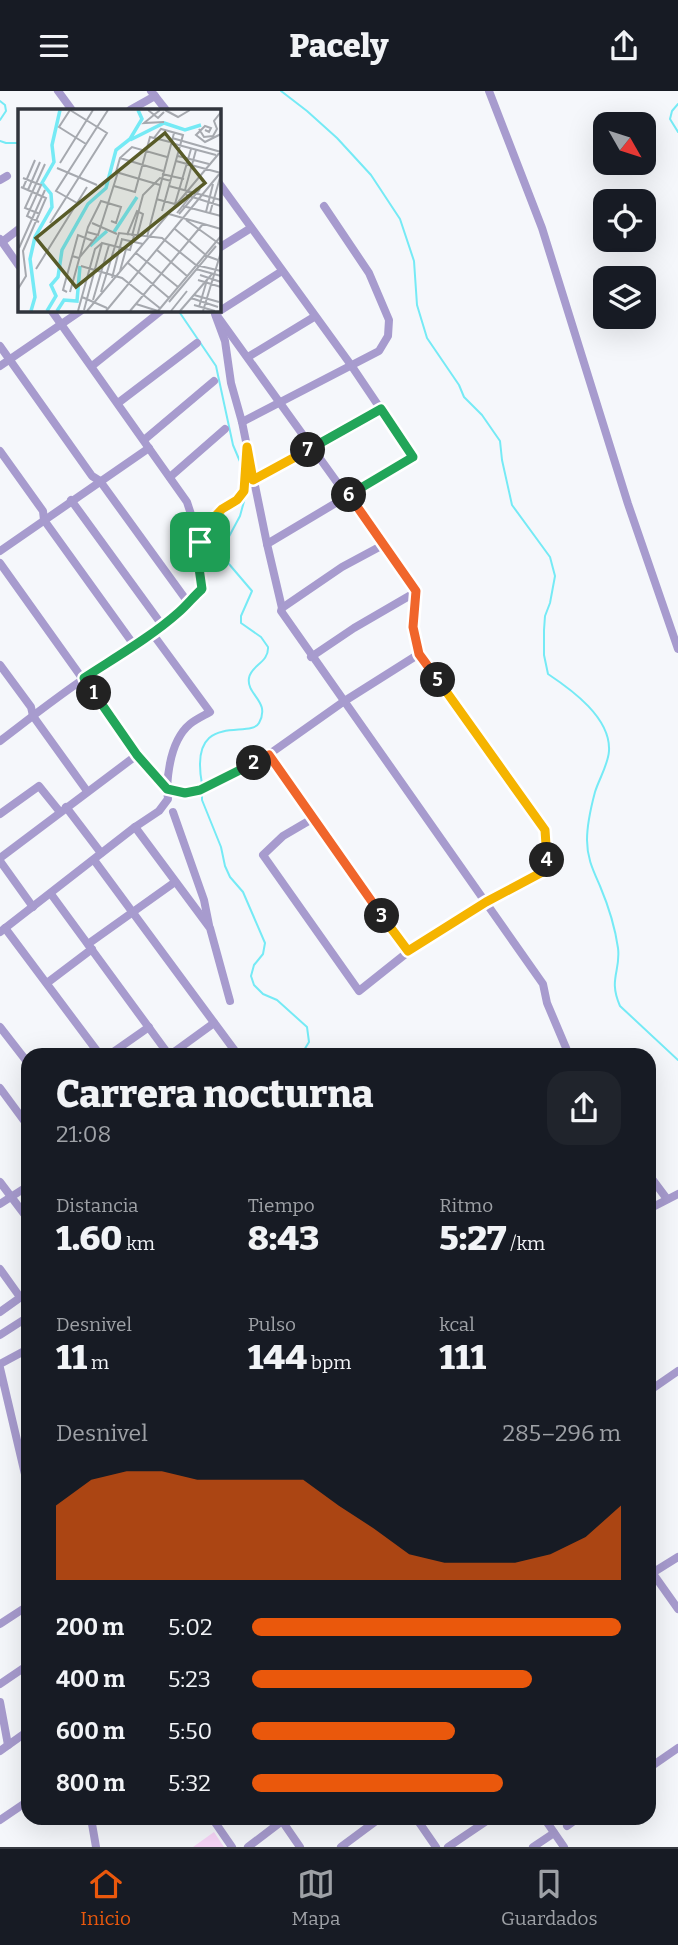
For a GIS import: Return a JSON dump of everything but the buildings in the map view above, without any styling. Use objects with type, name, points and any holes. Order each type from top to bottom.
[{"type":"street","points":[[489,91],[542,227],[628,504],[678,649]]},
{"type":"street","points":[[61,92],[71,109]]},
{"type":"street","points":[[131,109],[153,94],[165,109]]},
{"type":"street","points":[[220,186],[351,365],[413,457],[267,544]]},
{"type":"street","points":[[242,422],[382,348],[388,337],[389,320],[369,273],[324,206]]},
{"type":"street","points":[[220,247],[251,227]]},
{"type":"street","points":[[18,230],[1,241],[18,265]]},
{"type":"street","points":[[220,308],[282,271]]},
{"type":"street","points":[[52,311],[187,502],[200,542]]},
{"type":"street","points":[[0,366],[80,311]]},
{"type":"street","points":[[92,366],[161,311]]},
{"type":"street","points":[[214,312],[416,591],[413,627],[419,654],[545,830],[548,869],[486,902],[408,951],[359,991],[263,855],[277,840],[312,819]]},
{"type":"street","points":[[214,312],[225,341],[231,383],[242,422],[282,615],[542,984],[566,1048]]},
{"type":"street","points":[[248,357],[314,317]]},
{"type":"street","points":[[118,403],[197,343]]},
{"type":"street","points":[[0,346],[187,601]]},
{"type":"street","points":[[0,551],[100,481],[147,444],[214,381]]},
{"type":"street","points":[[253,480],[381,409]]},
{"type":"street","points":[[170,477],[225,429]]},
{"type":"street","points":[[0,741],[84,678],[152,633],[202,589],[197,554],[200,542],[208,524],[244,491],[247,447]]},
{"type":"street","points":[[0,451],[43,511],[44,520],[134,645]]},
{"type":"street","points":[[71,500],[162,625]]},
{"type":"street","points":[[282,608],[342,567],[383,545]]},
{"type":"street","points":[[0,563],[137,755],[167,789],[185,793],[200,790],[269,755],[343,702],[419,654]]},
{"type":"street","points":[[311,657],[416,591]]},
{"type":"street","points":[[95,1048],[47,983],[3,930],[164,806],[168,799],[168,769],[182,734],[190,724],[210,712],[152,633]]},
{"type":"street","points":[[0,664],[31,707],[33,716],[87,791]]},
{"type":"street","points":[[33,907],[0,860],[63,809],[137,755]]},
{"type":"street","points":[[269,755],[408,951]]},
{"type":"street","points":[[0,814],[39,786],[63,809],[132,911],[233,1048]]},
{"type":"street","points":[[173,813],[204,900],[230,1001]]},
{"type":"street","points":[[135,827],[209,927]]},
{"type":"street","points":[[47,983],[132,911],[175,882]]},
{"type":"street","points":[[51,894],[165,1048]]},
{"type":"street","points":[[180,1048],[214,1023]]},
{"type":"street","points":[[0,1027],[21,1054]]},
{"type":"street","points":[[119,1048],[149,1027]]},
{"type":"street","points":[[0,1090],[21,1117]]},
{"type":"street","points":[[0,1182],[21,1210]]},
{"type":"street","points":[[656,1184],[667,1199]]},
{"type":"street","points":[[0,1205],[21,1190]]},
{"type":"street","points":[[656,1205],[678,1194]]},
{"type":"street","points":[[0,1269],[21,1291]]},
{"type":"street","points":[[0,1312],[21,1296]]},
{"type":"street","points":[[0,1335],[21,1322]]},
{"type":"street","points":[[21,1355],[0,1366],[21,1443]]},
{"type":"street","points":[[656,1386],[678,1371]]},
{"type":"street","points":[[656,1569],[678,1556]]},
{"type":"street","points":[[656,1580],[678,1609]]},
{"type":"street","points":[[0,1624],[21,1610]]},
{"type":"street","points":[[0,1684],[21,1670]]},
{"type":"street","points":[[0,1702],[8,1745]]},
{"type":"street","points":[[0,1751],[21,1736]]},
{"type":"street","points":[[656,1763],[678,1748]]},
{"type":"street","points":[[0,1820],[21,1806]]},
{"type":"street","points":[[92,1825],[96,1847]]},
{"type":"street","points":[[217,1825],[232,1847]]},
{"type":"street","points":[[248,1847],[275,1825]]},
{"type":"street","points":[[286,1825],[300,1847]]},
{"type":"street","points":[[341,1847],[371,1825]]},
{"type":"street","points":[[421,1825],[436,1847]]},
{"type":"street","points":[[447,1847],[480,1825]]},
{"type":"street","points":[[549,1825],[564,1847]]},
{"type":"street","points":[[533,1847],[554,1833]]},
{"type":"shaded area","points":[[214,1832],[224,1847],[193,1847]]},
{"type":"waterway","points":[[281,91],[337,138],[371,175],[400,219],[414,261],[417,305],[427,338],[459,385],[464,397],[482,415],[500,441],[512,505],[550,557],[555,576],[545,616],[544,655],[548,674],[588,706],[604,727],[608,739],[608,756],[594,798],[587,840],[591,864],[617,940],[617,997],[620,1006],[678,1060]]},
{"type":"waterway","points":[[0,101],[5,105],[6,111],[0,120]]},
{"type":"waterway","points":[[678,104],[670,119],[678,132]]},
{"type":"waterway","points":[[0,141],[18,143]]},
{"type":"waterway","points":[[179,311],[216,366],[233,445],[241,464]]},
{"type":"waterway","points":[[202,784],[200,761],[204,745],[212,736],[222,732],[253,727],[259,723],[262,715],[249,678],[266,657],[268,647],[261,637],[241,623],[241,616],[252,591],[223,557],[225,544],[240,516],[246,494]]},
{"type":"waterway","points":[[202,793],[202,800],[221,847],[225,866],[230,877],[243,892],[265,943],[263,954],[254,965],[251,976],[254,985],[263,994],[277,1000],[307,1027],[309,1042],[305,1048]]},
{"type":"route","points":[[381,409],[413,457],[348,496],[416,591],[413,627],[419,654],[545,830],[548,869],[486,902],[408,951],[269,755],[200,790],[177,793],[167,789],[137,755],[84,678],[152,633],[202,589],[197,554],[200,542],[208,524],[244,491],[247,447],[253,480],[381,409]]}]
